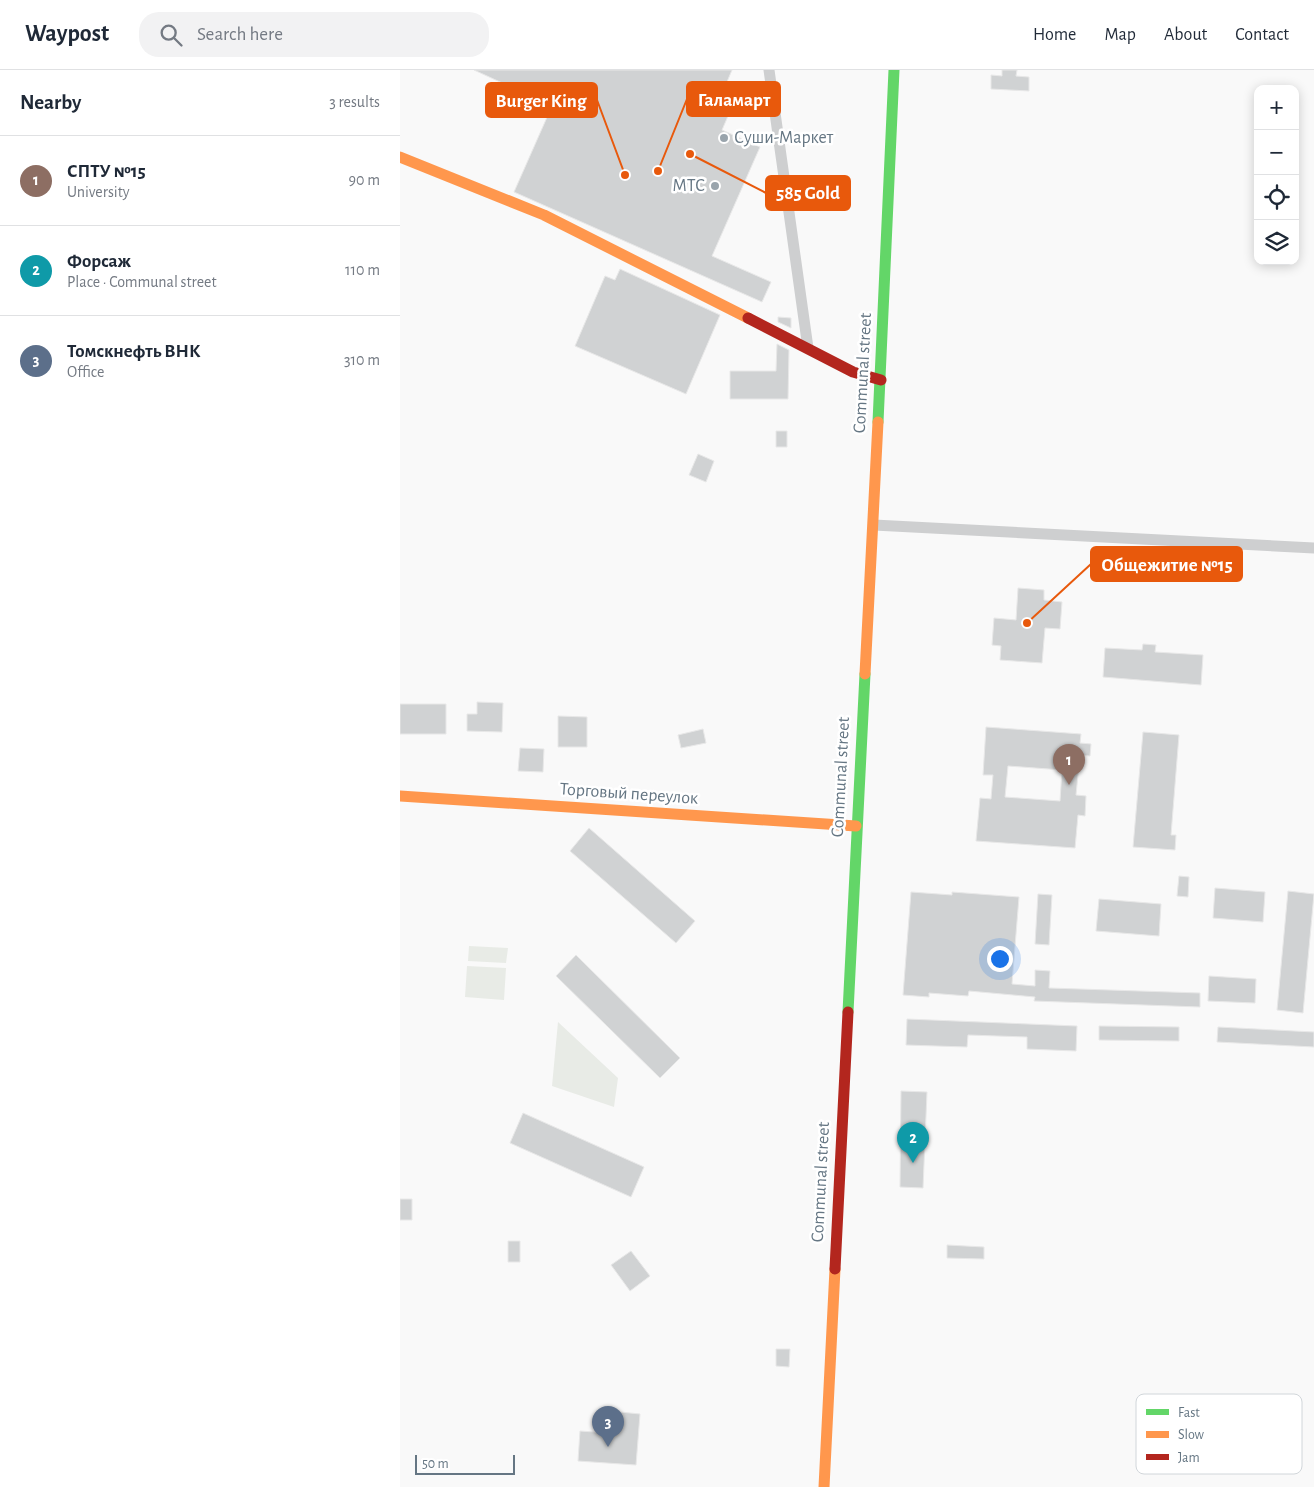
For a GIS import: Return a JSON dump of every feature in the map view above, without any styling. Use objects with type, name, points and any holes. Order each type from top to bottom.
[{"type":"main road","name":"Communal street","points":[[824,1487],[856,826],[874,525],[894,70]]},
{"type":"main road","points":[[400,156],[544,215],[853,372],[881,380]]},
{"type":"main road","name":"Торговый переулок","points":[[400,796],[856,826]]},
{"type":"street","points":[[769,70],[808,348]]},
{"type":"street","points":[[874,525],[1314,548]]},
{"type":"shaded area","points":[[469,946],[508,948],[506,963],[468,961]]},
{"type":"shaded area","points":[[467,966],[506,968],[504,1000],[465,997]]},
{"type":"shaded area","points":[[558,1022],[618,1078],[614,1107],[552,1086]]},
{"type":"building","points":[[474,70],[732,70],[724,89],[737,95],[722,130],[760,147],[712,256],[771,282],[762,302],[514,192],[552,106]]},
{"type":"building","points":[[1002,70],[1017,70],[1016,76],[1029,77],[1029,91],[991,89],[991,75],[1002,76]]},
{"type":"building","points":[[620,269],[720,315],[686,394],[575,346],[605,276],[615,280]]},
{"type":"building","points":[[778,317],[791,318],[791,328],[778,322]]},
{"type":"building","points":[[777,344],[789,350],[788,399],[730,399],[730,371],[776,371]]},
{"type":"building","points":[[776,431],[787,431],[787,447],[776,447]]},
{"type":"building","points":[[698,454],[714,461],[706,482],[689,475]]},
{"type":"building","points":[[1018,588],[1044,590],[1044,600],[1062,602],[1060,629],[1045,628],[1042,663],[1000,660],[1001,646],[992,645],[994,618],[1016,620]]},
{"type":"building","points":[[1143,644],[1156,645],[1155,652],[1203,655],[1201,685],[1103,677],[1105,648],[1142,650]]},
{"type":"building","points":[[477,702],[503,703],[502,732],[467,731],[467,714],[477,714]]},
{"type":"building","points":[[400,704],[446,704],[446,734],[400,734]]},
{"type":"building","points":[[558,716],[587,717],[587,747],[558,747]]},
{"type":"building","points":[[986,727],[1081,734],[1080,743],[1091,744],[1090,756],[1080,755],[1076,795],[1086,796],[1085,816],[1078,815],[1075,848],[976,841],[980,798],[991,799],[993,775],[983,775]],"holes":[[[1008,766],[1062,770],[1060,801],[1005,797]]]},
{"type":"building","points":[[703,729],[706,743],[681,748],[678,735]]},
{"type":"building","points":[[1143,732],[1179,735],[1171,835],[1176,835],[1175,850],[1133,847]]},
{"type":"building","points":[[520,748],[544,749],[543,772],[518,771]]},
{"type":"building","points":[[589,828],[695,921],[676,943],[570,851]]},
{"type":"building","points":[[1179,876],[1189,877],[1188,897],[1177,896]]},
{"type":"building","points":[[1215,888],[1265,892],[1263,922],[1213,918]]},
{"type":"building","points":[[1288,891],[1314,894],[1303,1013],[1277,1010]]},
{"type":"building","points":[[911,892],[952,895],[952,892],[1019,897],[1012,984],[1035,986],[1035,970],[1050,971],[1049,988],[1200,993],[1200,1007],[1034,1001],[1035,997],[969,991],[968,996],[929,993],[929,997],[903,995]]},
{"type":"building","points":[[1038,894],[1052,895],[1049,945],[1035,944]]},
{"type":"building","points":[[1099,899],[1161,904],[1159,936],[1096,931]]},
{"type":"building","points":[[576,955],[680,1058],[660,1078],[556,976]]},
{"type":"building","points":[[1209,976],[1256,979],[1255,1003],[1208,1001]]},
{"type":"building","points":[[907,1019],[1077,1026],[1076,1051],[1027,1049],[1027,1037],[968,1035],[967,1047],[906,1045]]},
{"type":"building","points":[[1099,1026],[1179,1027],[1179,1041],[1099,1040]]},
{"type":"building","points":[[1218,1027],[1314,1032],[1314,1047],[1217,1042]]},
{"type":"building","points":[[901,1091],[927,1092],[923,1188],[900,1187]]},
{"type":"building","points":[[523,1113],[644,1167],[631,1197],[510,1143]]},
{"type":"building","points":[[400,1199],[412,1199],[412,1220],[400,1220]]},
{"type":"building","points":[[508,1241],[520,1241],[520,1262],[508,1262]]},
{"type":"building","points":[[947,1245],[984,1247],[984,1259],[947,1258]]},
{"type":"building","points":[[631,1251],[650,1276],[630,1291],[611,1265]]},
{"type":"building","points":[[776,1349],[790,1349],[789,1367],[776,1366]]},
{"type":"building","points":[[610,1411],[640,1414],[636,1465],[578,1461],[580,1431],[608,1433]]},
{"type":"traffic: fast","points":[[878,422],[894,70]]},
{"type":"traffic: fast","points":[[848,1012],[865,674]]},
{"type":"traffic: slow","points":[[400,157],[544,215],[748,318]]},
{"type":"traffic: slow","points":[[865,674],[878,422]]},
{"type":"traffic: slow","points":[[400,796],[856,826]]},
{"type":"traffic: slow","points":[[824,1487],[835,1269]]},
{"type":"traffic: jam","points":[[748,318],[853,372],[881,380]]},
{"type":"traffic: jam","points":[[835,1269],[848,1012]]},
{"type":"place","name":"Суши-Маркет","points":[[724,138]]},
{"type":"place","name":"585 Gold","points":[[690,154]]},
{"type":"place","name":"Галамарт","points":[[658,171]]},
{"type":"place","name":"Burger King","points":[[625,175]]},
{"type":"place","name":"МТС","points":[[715,186]]},
{"type":"place","name":"Общежитие №15","points":[[1027,623]]},
{"type":"place","name":"СПТУ №15","points":[[1069,785]]},
{"type":"place","name":"Форсаж","points":[[913,1163]]},
{"type":"place","name":"Томскнефть ВНК","points":[[608,1447]]}]
